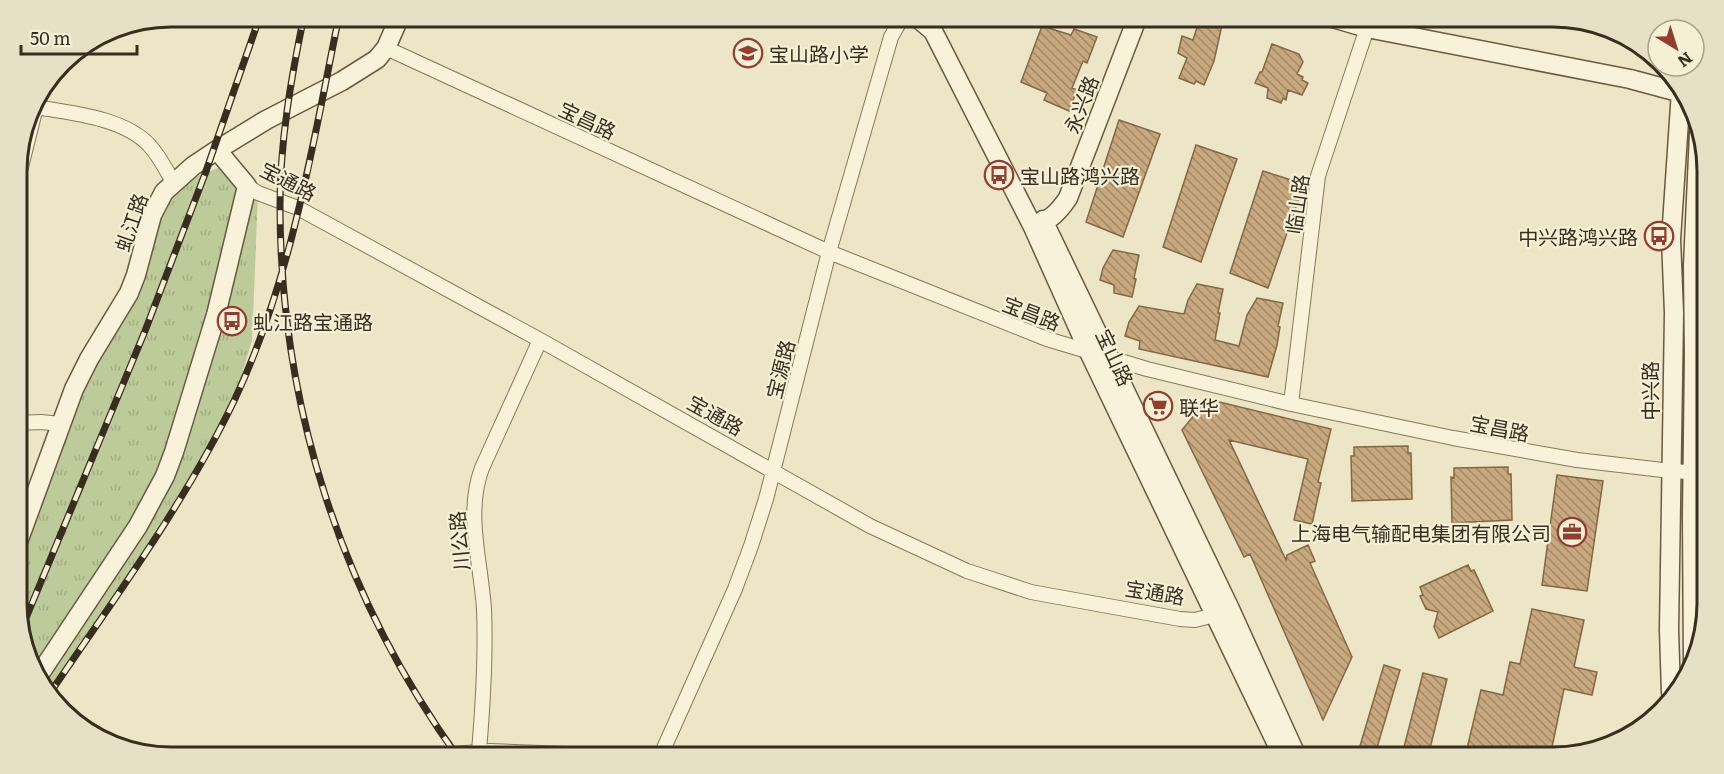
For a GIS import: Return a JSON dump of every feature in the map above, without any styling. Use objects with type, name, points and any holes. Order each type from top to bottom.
[{"type":"main road","name":"虬江路","points":[[27,517],[79,378],[129,293],[152,215],[161,197],[173,182],[217,150],[376,59],[386,48],[395,27]]},
{"type":"main road","name":"宝山路","points":[[928,27],[933,31],[1108,358],[1223,613],[1279,747]]},
{"type":"main road","name":"宝山路","points":[[941,27],[1038,225],[1089,352],[1291,747]]},
{"type":"main road","name":"永兴路","points":[[1038,225],[1059,212],[1068,198],[1134,27]]},
{"type":"main road","points":[[1392,27],[1672,90]]},
{"type":"main road","name":"中兴路","points":[[1671,686],[1669,630],[1674,312],[1671,238],[1680,104]]},
{"type":"main road","name":"宝通路","points":[[217,150],[247,186]]},
{"type":"main road","points":[[1697,178],[1693,265],[1697,414]]},
{"type":"main road","points":[[43,669],[138,526],[165,476],[216,315],[247,186]]},
{"type":"main road","points":[[1694,630],[1697,556]]},
{"type":"street","name":"宝源路","points":[[664,747],[744,567],[773,472],[829,252],[891,37],[897,27]]},
{"type":"street","name":"临山路","points":[[1291,404],[1318,176],[1367,27]]},
{"type":"street","name":"宝昌路","points":[[386,48],[829,252],[1047,339],[1108,358],[1291,404],[1532,453],[1697,473]]},
{"type":"street","points":[[41,108],[110,123],[135,133],[150,146],[173,182]]},
{"type":"street","name":"宝通路","points":[[247,186],[258,193],[298,208],[896,539],[967,571],[1056,598],[1180,619],[1195,620],[1223,613]]},
{"type":"street","name":"川公路","points":[[477,747],[485,645],[484,605],[474,517],[476,490],[482,468],[540,340]]},
{"type":"street","points":[[27,423],[61,424]]},
{"type":"green space","points":[[221,167],[258,193],[252,341],[234,400],[200,464],[164,523],[54,687],[38,658],[28,622],[27,536],[85,377],[160,209],[182,182]]},
{"type":"building","points":[[1042,27],[1071,35],[1074,29],[1097,37],[1087,63],[1083,61],[1072,88],[1077,90],[1069,111],[1044,100],[1047,93],[1021,82]]},
{"type":"building","points":[[1197,27],[1222,27],[1214,61],[1204,85],[1179,78],[1187,58],[1178,53],[1182,36],[1193,40]]},
{"type":"building","points":[[1272,44],[1299,54],[1303,62],[1297,74],[1308,83],[1302,95],[1288,90],[1286,100],[1283,98],[1281,103],[1267,98],[1268,88],[1255,83],[1262,72]]},
{"type":"building","points":[[1119,120],[1160,134],[1123,237],[1086,222]]},
{"type":"building","points":[[1196,145],[1237,159],[1201,262],[1163,247]]},
{"type":"building","points":[[1263,171],[1304,184],[1268,288],[1230,273]]},
{"type":"building","points":[[1113,250],[1139,255],[1132,297],[1114,293],[1114,285],[1100,280],[1103,268]]},
{"type":"building","points":[[1197,284],[1223,289],[1215,340],[1239,346],[1247,315],[1257,298],[1283,303],[1277,345],[1268,377],[1139,349],[1140,341],[1125,336],[1129,322],[1139,306],[1184,314],[1188,300]]},
{"type":"building","points":[[1207,399],[1331,429],[1318,482],[1321,483],[1312,524],[1294,520],[1308,459],[1229,440],[1286,560],[1287,555],[1308,545],[1315,561],[1310,563],[1352,657],[1323,720],[1250,554],[1244,557],[1182,430]]},
{"type":"building","points":[[1408,446],[1408,453],[1411,453],[1412,499],[1352,501],[1351,456],[1354,456],[1354,447]]},
{"type":"building","points":[[1508,467],[1508,474],[1511,474],[1512,520],[1452,523],[1451,477],[1454,478],[1454,468]]},
{"type":"building","name":"上海电气输配电集团有限公司","points":[[1557,475],[1603,481],[1587,591],[1542,585]]},
{"type":"building","points":[[1468,565],[1471,571],[1474,570],[1493,611],[1439,638],[1434,627],[1438,612],[1426,609],[1420,596],[1423,595],[1420,587]]},
{"type":"building","points":[[1532,609],[1584,620],[1574,667],[1597,672],[1592,695],[1564,689],[1552,747],[1467,747],[1481,690],[1503,695],[1510,662],[1520,664]]},
{"type":"building","points":[[1384,665],[1400,670],[1377,747],[1360,746]]},
{"type":"building","points":[[1423,673],[1447,679],[1430,747],[1404,747]]},
{"type":"railway","points":[[28,614],[145,331],[205,174],[256,27]]},
{"type":"railway","points":[[302,27],[287,110],[280,205],[283,279],[291,353],[305,425],[325,495],[350,564],[381,631],[417,695],[451,747]]},
{"type":"railway","points":[[54,687],[147,552],[193,477],[234,401],[254,355],[286,260],[309,163],[337,27]]},
{"type":"place","name":"宝山路小学","points":[[748,53]]},
{"type":"place","name":"宝山路鸿兴路","points":[[999,175]]},
{"type":"place","name":"中兴路鸿兴路","points":[[1659,236]]},
{"type":"place","name":"虬江路宝通路","points":[[232,321]]},
{"type":"place","name":"联华","points":[[1158,406]]},
{"type":"place","name":"上海电气输配电集团有限公司","points":[[1572,532]]}]
